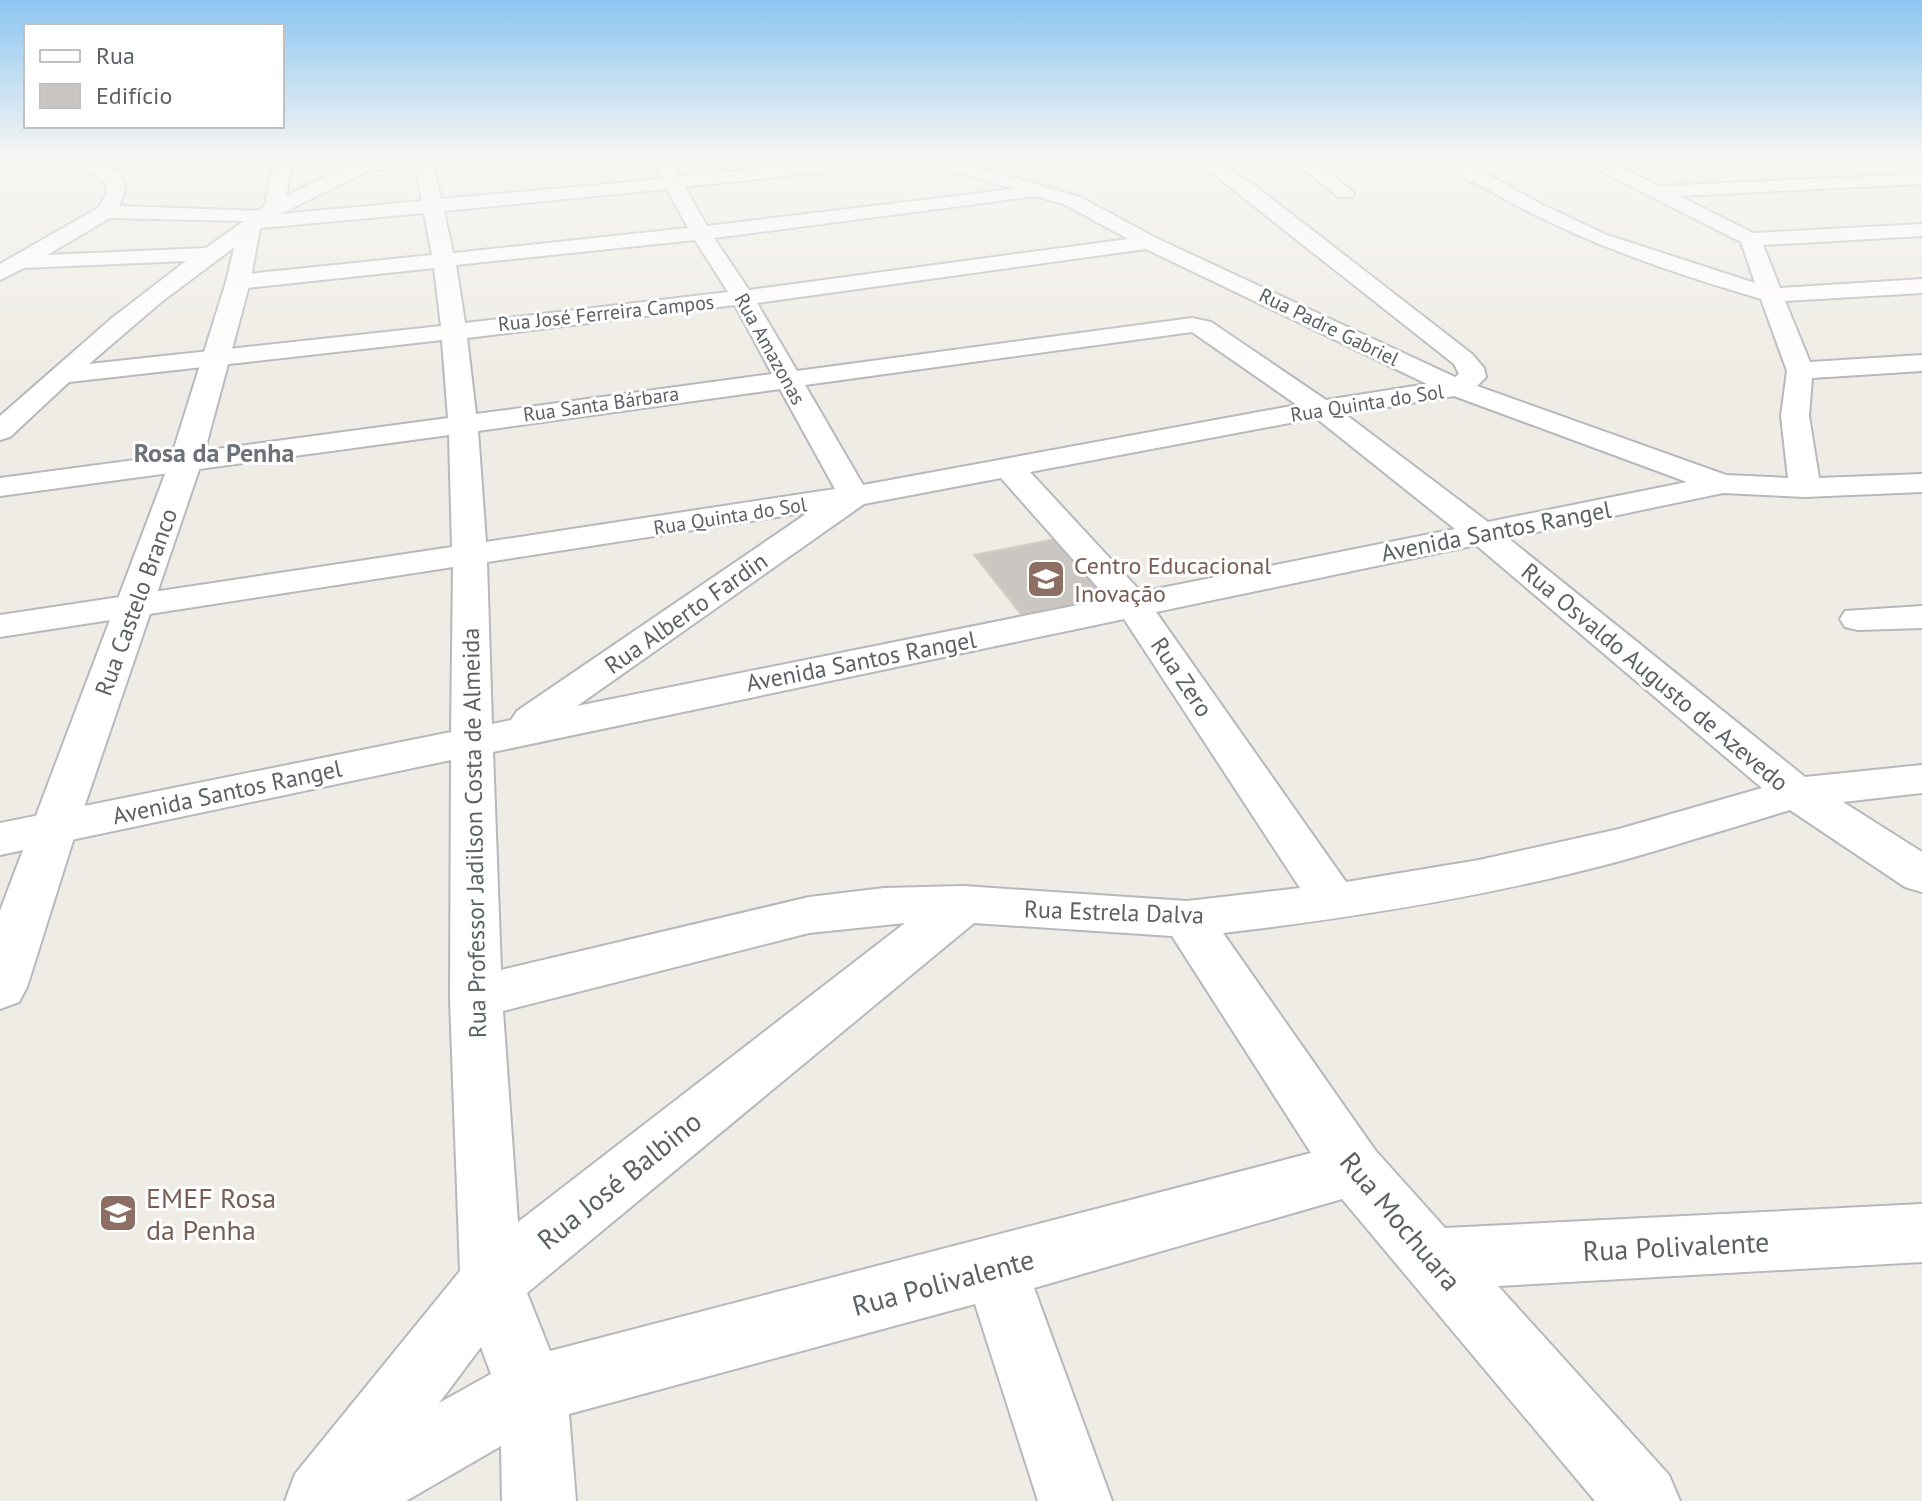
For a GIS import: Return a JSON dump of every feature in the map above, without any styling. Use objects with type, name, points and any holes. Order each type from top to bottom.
[{"type":"street","points":[[8,268],[73,231]]},
{"type":"street","points":[[0,431],[61,375],[207,254],[241,231]]},
{"type":"street","name":"Rua Castelo Branco","points":[[0,987],[53,828],[186,461],[255,231]]},
{"type":"street","name":"Rua Professor Jadilson Costa de Almeida","points":[[439,231],[454,330],[469,556],[476,997],[492,1281],[531,1390],[539,1501]]},
{"type":"street","points":[[238,282],[717,231]]},
{"type":"street","name":"Rua Padre Gabriel","points":[[1129,231],[1456,388],[1723,484]]},
{"type":"street","points":[[1301,231],[1455,352],[1471,368],[1473,377],[1456,388]]},
{"type":"street","points":[[1583,231],[1686,270],[1772,295],[1922,286]]},
{"type":"street","points":[[1735,231],[1750,239],[1902,231]]},
{"type":"street","name":"Rua Amazonas","points":[[701,233],[743,298],[854,496]]},
{"type":"street","points":[[1750,239],[1800,371],[1795,416],[1805,488]]},
{"type":"street","name":"Rua José Ferreira Campos","points":[[61,375],[743,298],[1149,242]]},
{"type":"street","points":[[8,268],[207,254]]},
{"type":"street","name":"Rua Santa Bárbara","points":[[0,487],[1180,324],[1202,327]]},
{"type":"street","name":"Rua Osvaldo Augusto de Azevedo","points":[[1202,327],[1321,409],[1481,533],[1796,793],[1922,875]]},
{"type":"street","points":[[1390,356],[1455,352]]},
{"type":"street","points":[[1800,371],[1922,363]]},
{"type":"street","name":"Rua Quinta do Sol","points":[[0,626],[854,496],[1321,409],[1456,388]]},
{"type":"street","name":"Rua Zero","points":[[1010,469],[1134,606],[1334,902]]},
{"type":"street","points":[[1723,484],[1805,488],[1922,483]]},
{"type":"street","name":"Avenida Santos Rangel","points":[[0,839],[517,730],[1723,484]]},
{"type":"street","name":"Rua Alberto Fardin","points":[[517,730],[854,496]]},
{"type":"street","points":[[1858,619],[1922,617]]},
{"type":"street","name":"Rua Estrela Dalva","points":[[476,997],[809,915],[884,906],[964,904],[1187,919],[1334,902],[1479,877],[1619,845],[1796,793],[1922,779]]},
{"type":"street","name":"Rua José Balbino","points":[[320,1501],[492,1281],[964,904]]},
{"type":"street","name":"Rua Mochuara","points":[[1187,919],[1354,1169],[1643,1501]]},
{"type":"street","name":"Rua Polivalente","points":[[336,1501],[531,1390],[995,1268],[1354,1169]]},
{"type":"street","name":"Rua Polivalente","points":[[1431,1259],[1922,1233]]},
{"type":"street","points":[[995,1268],[1075,1501]]},
{"type":"building","name":"Centro Educacional Inovação","points":[[1060,538],[1119,603],[1028,623],[974,555]]},
{"type":"place","name":"Centro Educacional Inovação","points":[[1046,579]]},
{"type":"place","name":"EMEF Rosa da Penha","points":[[118,1213]]},
{"type":"district","name":"Rosa da Penha","points":[[214,452]]}]
